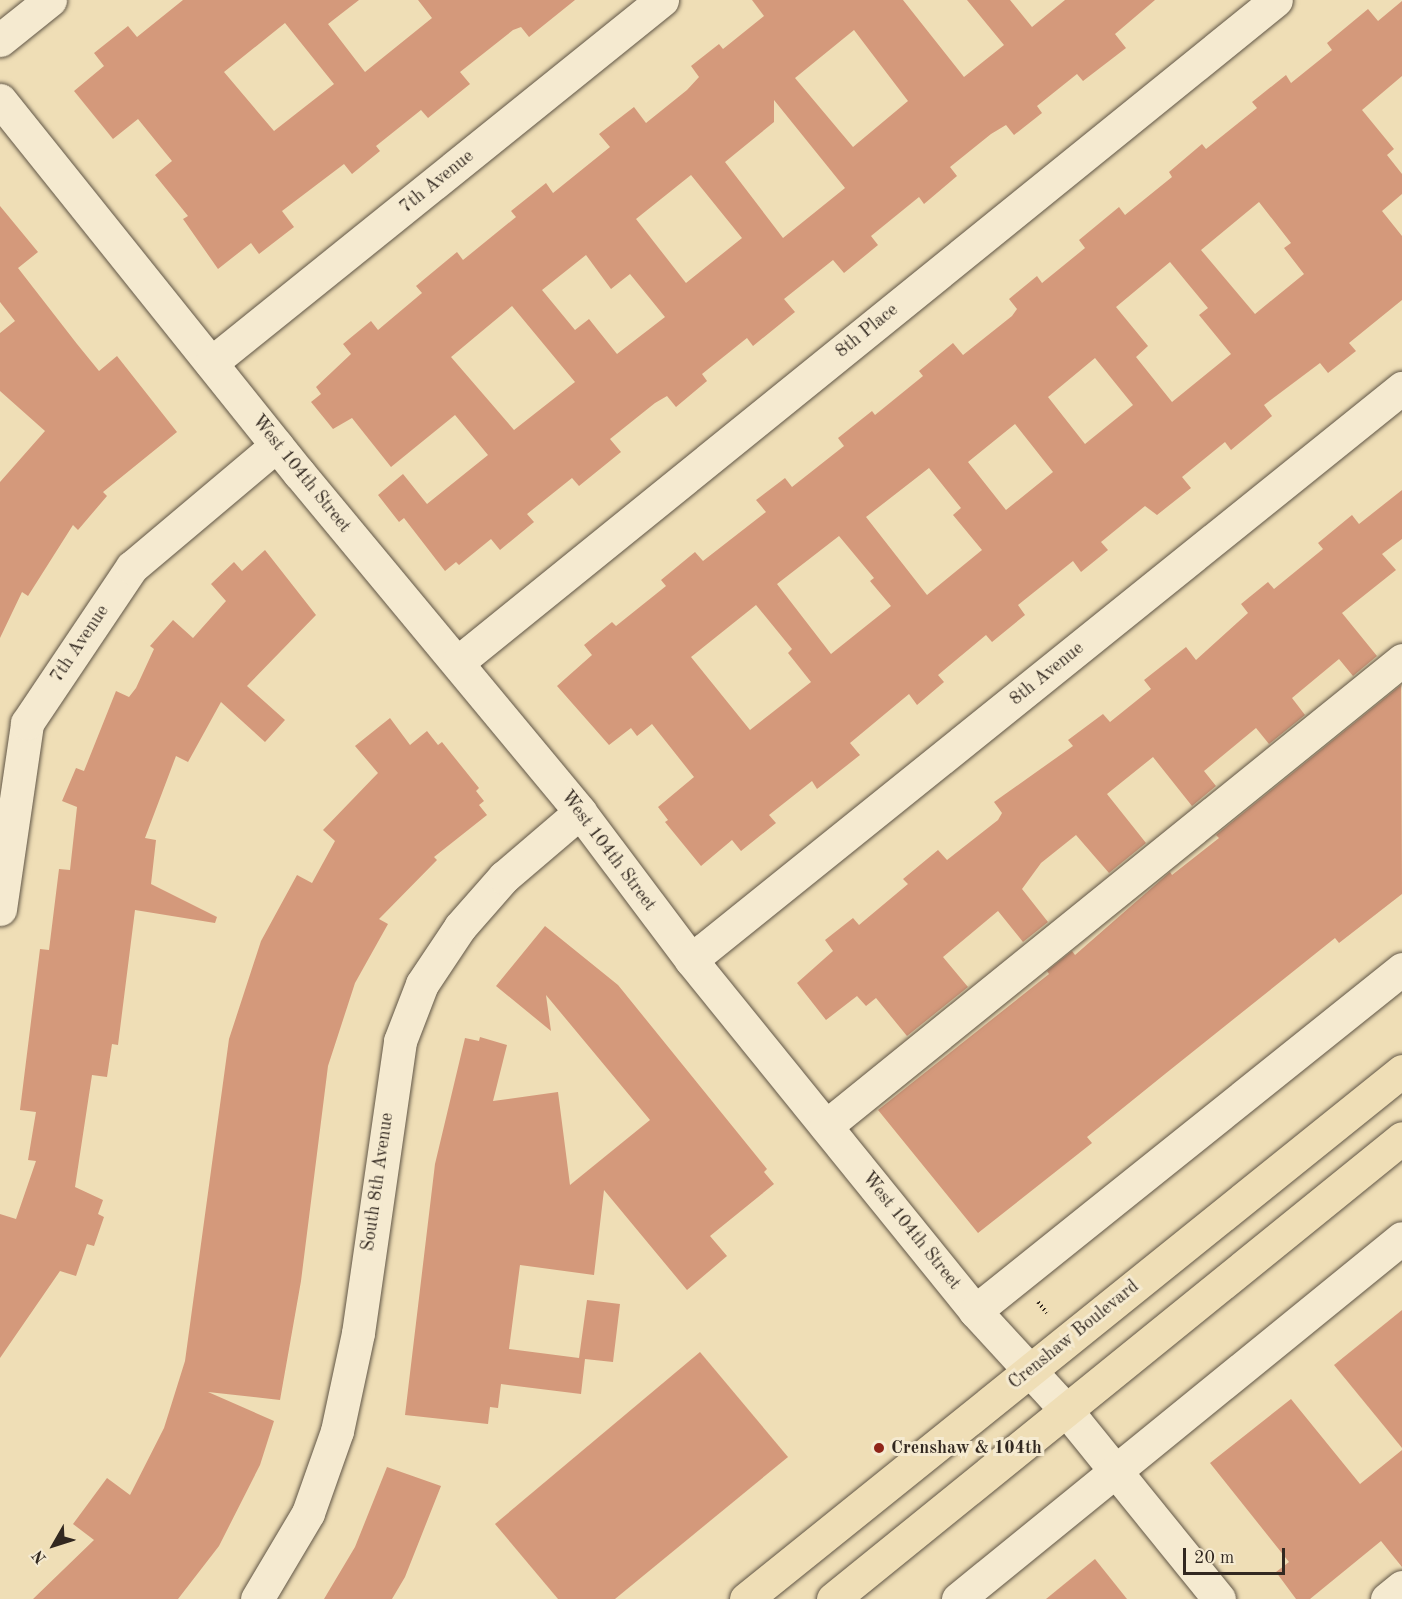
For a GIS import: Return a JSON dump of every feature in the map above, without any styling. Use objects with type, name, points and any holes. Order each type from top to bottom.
[{"type":"main road","name":"Crenshaw Boulevard","points":[[746,1599],[1402,1071]]},
{"type":"main road","points":[[833,1599],[1402,1138]]},
{"type":"street","points":[[0,40],[50,0]]},
{"type":"street","name":"7th Avenue","points":[[211,363],[662,0]]},
{"type":"street","name":"8th Place","points":[[458,662],[1276,0]]},
{"type":"street","name":"West 104th Street","points":[[6,122],[211,363],[458,662],[580,812],[691,960],[975,1311],[1066,1410],[1219,1599]]},
{"type":"street","name":"8th Avenue","points":[[691,960],[1402,388]]},
{"type":"street","name":"7th Avenue","points":[[0,909],[27,723],[132,567],[277,445]]},
{"type":"street","points":[[826,1126],[1402,660]]},
{"type":"street","name":"South 8th Avenue","points":[[258,1599],[308,1513],[337,1431],[357,1333],[400,1041],[422,984],[460,927],[504,877],[580,812]]},
{"type":"street","points":[[975,1311],[1402,969]]},
{"type":"street","points":[[958,1599],[1402,1238]]},
{"type":"street","points":[[1388,1599],[1402,1587]]},
{"type":"path","points":[[1035,1311],[1041,1306]]},
{"type":"building","points":[[183,0],[359,0],[328,24],[365,72],[432,18],[418,0],[575,0],[529,37],[521,27],[513,30],[460,72],[470,84],[428,118],[421,110],[376,146],[380,151],[352,174],[344,164],[282,211],[294,227],[259,254],[251,243],[218,269],[183,219],[188,216],[155,175],[172,161],[138,119],[113,139],[74,91],[104,66],[94,53],[128,26],[137,37]],"holes":[[[285,23],[334,84],[274,131],[224,72]]]},
{"type":"building","points":[[752,0],[903,0],[964,77],[1004,45],[967,0],[1010,0],[1032,27],[1065,0],[1155,0],[1115,34],[1126,48],[1083,81],[1077,74],[1037,106],[1042,113],[1014,135],[1006,125],[991,134],[950,167],[957,176],[924,204],[919,197],[871,236],[878,245],[844,273],[833,260],[784,299],[795,312],[753,346],[747,338],[702,374],[707,381],[676,407],[667,396],[610,439],[621,452],[579,486],[572,478],[527,514],[534,522],[500,550],[491,539],[459,565],[456,562],[445,571],[404,518],[399,522],[378,495],[403,474],[427,504],[488,455],[455,415],[391,467],[352,418],[333,429],[311,402],[321,394],[316,387],[351,354],[343,344],[371,321],[378,330],[422,293],[416,286],[457,252],[463,260],[516,217],[511,211],[546,183],[553,193],[610,147],[599,134],[634,107],[646,123],[687,90],[699,77],[691,66],[719,44],[723,49],[764,16]],"holes":[[[854,30],[908,101],[853,147],[795,78]],[[774,100],[845,188],[783,238],[725,162],[774,122]],[[691,175],[742,238],[686,283],[636,219]],[[586,255],[611,289],[630,274],[665,317],[617,354],[589,319],[575,330],[542,290]],[[512,306],[575,382],[514,430],[451,357]]]},
{"type":"building","points":[[1402,1],[1402,76],[1362,110],[1394,149],[1387,155],[1402,174],[1402,194],[1382,211],[1402,236],[1402,300],[1349,343],[1356,351],[1328,373],[1320,363],[1264,405],[1272,416],[1231,450],[1225,442],[1182,477],[1191,488],[1157,515],[1145,506],[1101,542],[1108,550],[1081,572],[1073,561],[1018,605],[1025,615],[992,642],[986,635],[938,675],[944,682],[917,705],[909,694],[850,743],[860,755],[817,789],[812,781],[769,815],[776,823],[741,851],[732,840],[701,866],[665,822],[668,820],[658,807],[694,777],[652,724],[637,736],[631,728],[609,745],[557,686],[592,655],[584,645],[612,622],[616,626],[666,586],[661,580],[695,552],[703,561],[766,512],[756,500],[785,478],[792,487],[844,446],[838,438],[872,411],[875,415],[923,376],[919,371],[953,343],[963,355],[1012,316],[1017,309],[1009,299],[1037,276],[1042,283],[1085,248],[1079,240],[1119,207],[1125,215],[1172,177],[1169,172],[1202,144],[1206,149],[1257,108],[1252,102],[1286,75],[1291,83],[1332,50],[1327,43],[1368,9],[1378,21]],"holes":[[[1259,202],[1291,243],[1284,248],[1304,274],[1255,314],[1201,250]],[[1170,262],[1208,308],[1199,315],[1231,354],[1172,402],[1136,357],[1148,346],[1116,307]],[[1095,358],[1133,405],[1085,444],[1048,397]],[[1015,424],[1053,472],[1006,510],[968,462]],[[929,468],[961,508],[953,515],[982,550],[927,595],[866,517]],[[839,536],[874,578],[870,581],[891,606],[831,654],[777,584]],[[756,605],[792,649],[788,653],[811,682],[750,730],[691,657]]]},
{"type":"building","points":[[0,206],[38,252],[18,268],[77,344],[99,371],[117,356],[177,432],[103,492],[107,496],[78,530],[73,525],[28,596],[22,592],[0,638],[0,482],[45,431],[0,391],[0,333],[15,321],[0,302]]},
{"type":"building","points":[[1402,490],[1402,539],[1382,554],[1396,570],[1342,613],[1377,656],[1353,676],[1339,659],[1292,698],[1305,715],[1269,744],[1256,728],[1204,771],[1216,786],[1192,806],[1153,757],[1107,794],[1146,843],[1109,873],[1076,835],[1041,863],[1022,889],[1048,922],[1023,942],[998,911],[943,957],[968,987],[907,1036],[876,998],[866,1006],[857,996],[826,1020],[797,983],[833,951],[825,940],[853,918],[859,925],[908,884],[903,879],[938,850],[947,860],[998,820],[1002,813],[994,802],[1073,746],[1068,740],[1103,714],[1110,722],[1151,689],[1144,680],[1186,647],[1196,660],[1248,613],[1241,604],[1268,582],[1274,589],[1323,549],[1318,543],[1352,515],[1359,524]]},
{"type":"building","points":[[265,550],[316,615],[247,686],[285,720],[265,742],[221,702],[188,762],[176,756],[145,838],[156,840],[151,884],[217,917],[215,923],[135,910],[118,1045],[112,1044],[107,1077],[92,1075],[75,1187],[103,1200],[98,1214],[104,1217],[94,1246],[87,1244],[76,1276],[60,1271],[0,1358],[0,1214],[16,1219],[36,1161],[28,1160],[36,1112],[20,1110],[40,949],[49,950],[59,869],[70,870],[77,807],[62,801],[76,768],[84,771],[116,691],[129,697],[136,688],[154,649],[150,646],[173,620],[193,638],[226,601],[211,584],[234,562],[242,571]]},
{"type":"building","points":[[1401,685],[1402,894],[1339,943],[1335,938],[1087,1137],[1092,1143],[978,1233],[878,1110],[1049,974],[1047,971],[1072,951],[1075,955],[1170,872],[1172,875],[1219,838],[1216,835]]},
{"type":"building","points":[[390,718],[410,745],[427,731],[438,745],[442,742],[479,788],[476,791],[484,801],[479,805],[487,815],[434,857],[437,860],[379,919],[388,924],[355,983],[328,1066],[301,1281],[280,1400],[208,1392],[274,1421],[260,1465],[219,1546],[178,1599],[33,1599],[94,1540],[73,1524],[107,1478],[130,1495],[164,1428],[185,1361],[229,1039],[261,941],[297,875],[312,883],[335,841],[323,830],[378,773],[355,746]]},
{"type":"building","points":[[545,926],[618,985],[767,1169],[764,1172],[774,1184],[710,1236],[727,1256],[687,1290],[604,1190],[594,1275],[520,1265],[509,1349],[579,1358],[587,1300],[620,1304],[613,1362],[585,1359],[581,1394],[501,1384],[498,1408],[490,1407],[488,1424],[405,1415],[435,1164],[465,1038],[479,1041],[480,1037],[507,1045],[493,1101],[558,1092],[570,1185],[650,1120],[546,995],[551,1031],[496,986]]},
{"type":"building","points":[[1402,1310],[1402,1448],[1334,1365]]},
{"type":"building","points":[[700,1352],[788,1457],[615,1599],[558,1599],[495,1524]]},
{"type":"building","points":[[1291,1399],[1360,1484],[1402,1450],[1402,1567],[1381,1541],[1310,1599],[1296,1599],[1276,1572],[1289,1562],[1210,1463]]},
{"type":"building","points":[[387,1467],[441,1486],[405,1577],[392,1599],[324,1599],[355,1547]]},
{"type":"building","points":[[1095,1559],[1127,1599],[1046,1599]]},
{"type":"place","name":"Crenshaw & 104th","points":[[879,1448]]}]
